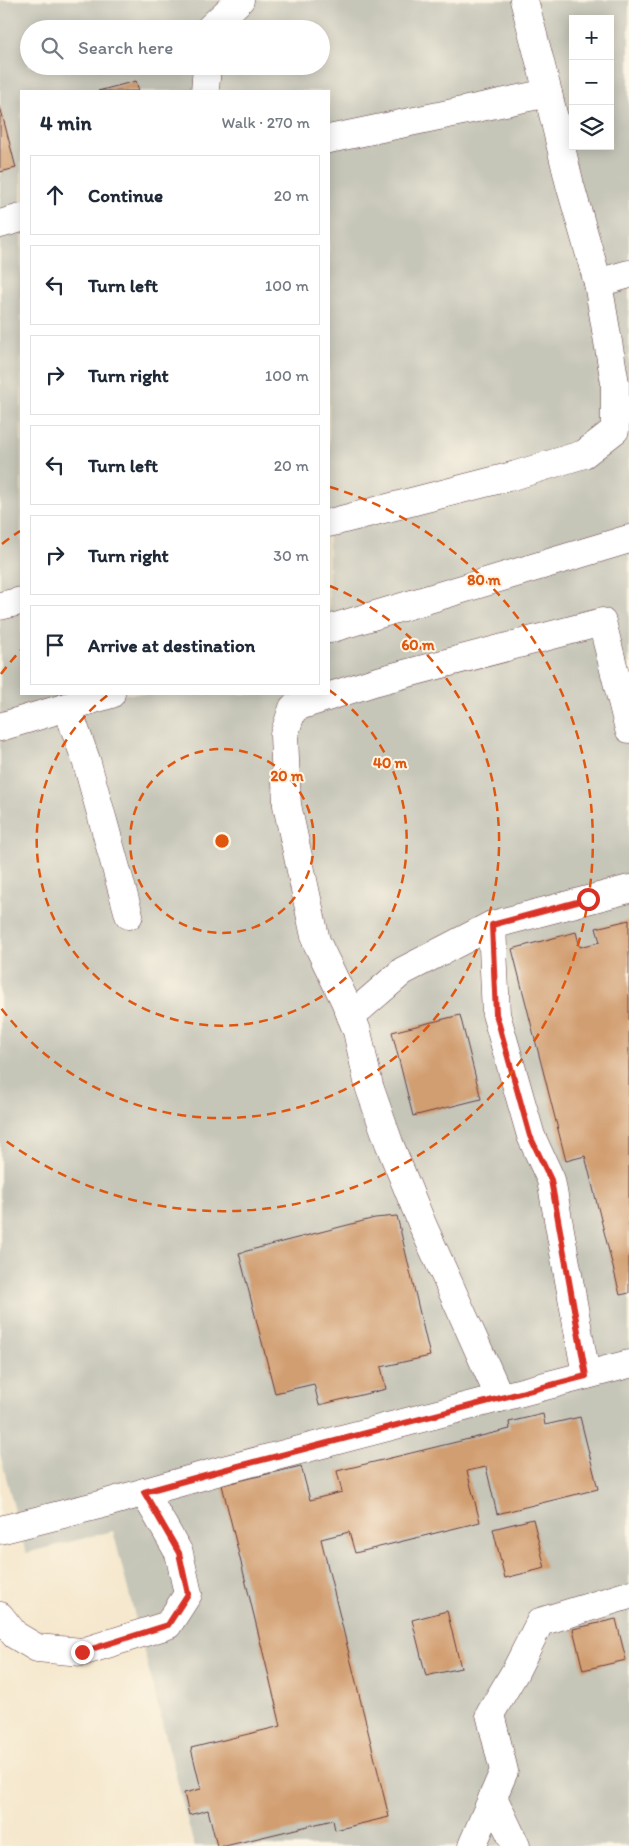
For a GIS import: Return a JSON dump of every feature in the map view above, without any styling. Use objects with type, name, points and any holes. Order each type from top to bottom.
[{"type":"street","points":[[219,20],[240,0]]},
{"type":"street","points":[[330,523],[516,475],[584,454],[614,430],[615,383],[598,284],[570,185],[524,0]]},
{"type":"street","points":[[205,90],[206,75]]},
{"type":"street","points":[[330,139],[548,93]]},
{"type":"street","points":[[0,224],[20,218]]},
{"type":"street","points":[[598,284],[629,274]]},
{"type":"street","points":[[330,629],[629,539]]},
{"type":"street","points":[[0,606],[20,601]]},
{"type":"street","points":[[500,1398],[423,1226],[389,1143],[369,1086],[357,1031],[316,941],[287,804],[284,735],[294,708],[374,682],[602,622],[629,729]]},
{"type":"street","points":[[0,727],[108,695]]},
{"type":"street","points":[[67,707],[87,763],[129,915]]},
{"type":"street","points":[[351,1016],[404,971],[492,925],[629,889]]},
{"type":"street","points":[[492,925],[496,1014],[530,1136],[551,1180],[586,1376]]},
{"type":"street","points":[[0,1530],[629,1364]]},
{"type":"street","points":[[0,1616],[16,1635],[37,1648],[82,1652],[168,1625],[188,1594],[179,1553],[144,1492]]},
{"type":"street","points":[[472,1846],[504,1771],[490,1714],[515,1672],[540,1622],[629,1595]]},
{"type":"street","points":[[493,1796],[516,1846]]},
{"type":"shaded area","points":[[0,0],[629,0],[629,1846],[194,1846],[113,1531],[26,1553],[0,1454]]},
{"type":"building","points":[[136,81],[139,90],[102,90]]},
{"type":"building","points":[[0,106],[16,168],[0,172]]},
{"type":"building","points":[[629,920],[629,1293],[620,1295],[585,1156],[566,1161],[512,949],[576,932],[580,947],[600,942],[596,928]]},
{"type":"building","points":[[460,1015],[481,1099],[413,1116],[392,1032]]},
{"type":"building","points":[[397,1216],[430,1356],[381,1367],[386,1389],[319,1405],[314,1384],[275,1393],[239,1253],[375,1218]]},
{"type":"building","points":[[543,1414],[545,1425],[580,1417],[598,1489],[497,1514],[486,1467],[467,1471],[480,1522],[355,1553],[349,1532],[321,1539],[389,1817],[335,1830],[333,1820],[225,1846],[217,1846],[208,1810],[189,1815],[184,1793],[201,1789],[191,1748],[281,1726],[222,1485],[301,1466],[310,1500],[342,1492],[337,1471],[510,1429],[509,1422]]},
{"type":"building","points":[[533,1519],[545,1568],[505,1578],[493,1529]]},
{"type":"building","points":[[447,1611],[461,1668],[426,1676],[412,1620]]},
{"type":"building","points":[[616,1619],[626,1660],[583,1670],[573,1629]]},
{"type":"route","points":[[82,1652],[168,1625],[188,1594],[179,1553],[144,1492],[586,1376],[551,1180],[530,1136],[496,1014],[492,925],[588,899]]}]
